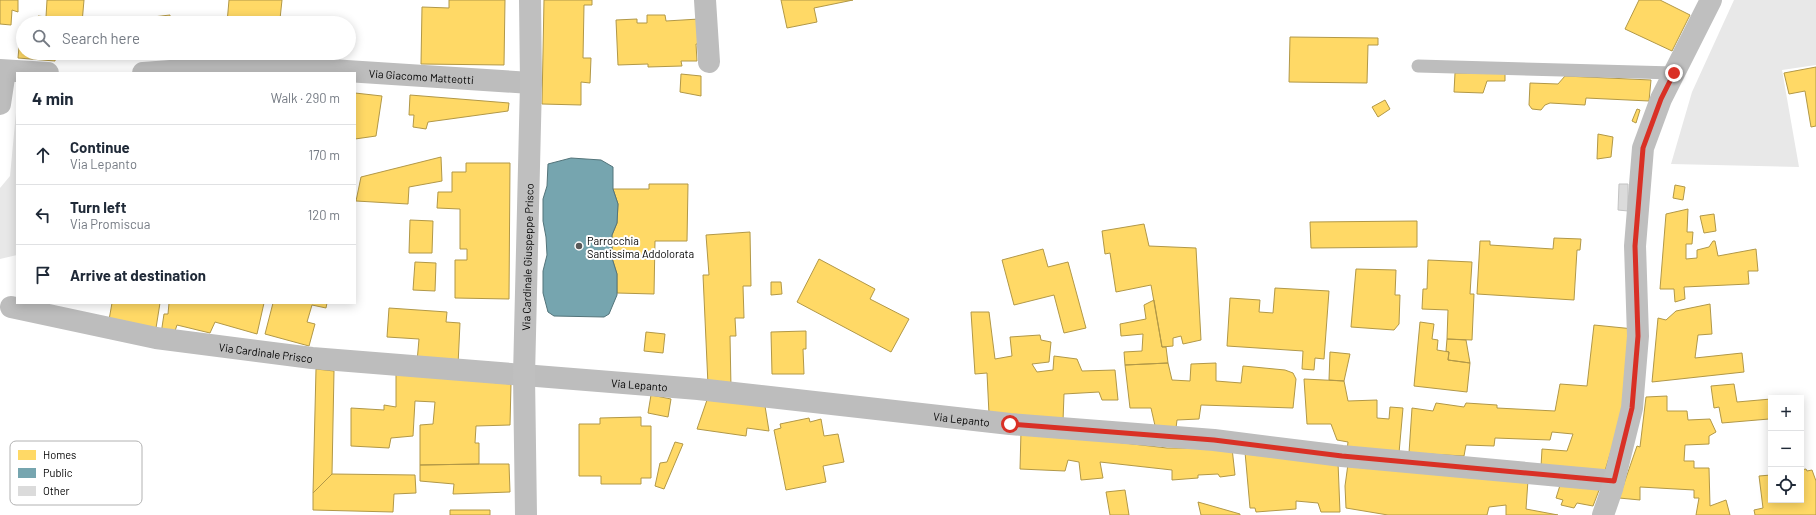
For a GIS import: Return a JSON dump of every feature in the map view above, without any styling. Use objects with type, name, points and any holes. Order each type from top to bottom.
[{"type":"street","name":"Via Cardinale Giuspeppe Prisco","points":[[526,515],[524,376],[531,83],[530,0]]},
{"type":"street","points":[[705,0],[708,62]]},
{"type":"street","points":[[1603,515],[1614,481],[1632,408],[1638,336],[1635,246],[1643,148],[1661,99],[1711,0]]},
{"type":"street","name":"Via Giacomo Matteotti","points":[[157,72],[253,65],[531,83]]},
{"type":"street","points":[[0,104],[2,71],[25,72]]},
{"type":"street","name":"Via Cardinale Prisco","points":[[10,307],[156,338],[312,358],[524,376]]},
{"type":"street","name":"Via Lepanto","points":[[524,376],[698,389],[1010,424],[1214,440],[1342,456],[1614,481]]},
{"type":"lane","points":[[1418,66],[1674,73]]},
{"type":"shaded area","points":[[1734,0],[1816,0],[1816,65],[1782,70],[1799,167],[1671,164],[1692,92]]},
{"type":"shaded area","points":[[16,113],[16,255],[0,259],[0,188],[10,176]]},
{"type":"building: Homes","points":[[0,0],[18,0],[18,12],[12,10],[11,25],[0,24]]},
{"type":"building: Homes","points":[[47,0],[84,0],[83,16],[46,16]]},
{"type":"building: Homes","points":[[229,0],[282,0],[280,16],[228,16]]},
{"type":"building: Homes","points":[[449,0],[505,0],[504,65],[421,64],[422,7],[449,8]]},
{"type":"building: Homes","points":[[544,0],[592,0],[592,5],[584,5],[583,58],[591,58],[590,83],[581,82],[581,105],[542,104]]},
{"type":"building: Homes","points":[[781,0],[853,0],[814,8],[817,22],[787,28]]},
{"type":"building: Homes","points":[[1639,0],[1660,0],[1690,15],[1672,51],[1625,29]]},
{"type":"building: Homes","points":[[647,15],[665,15],[666,21],[699,19],[700,44],[696,44],[697,61],[681,61],[682,66],[648,67],[648,64],[618,65],[616,20],[637,19],[637,23],[647,23]]},
{"type":"building: Homes","points":[[1290,37],[1378,38],[1378,45],[1368,45],[1367,83],[1289,82]]},
{"type":"building: Homes","points":[[1816,67],[1816,126],[1811,127],[1805,91],[1789,94],[1784,73]]},
{"type":"building: Homes","points":[[1455,73],[1505,73],[1505,81],[1487,81],[1483,93],[1454,92]]},
{"type":"building: Homes","points":[[681,74],[701,76],[701,96],[680,92]]},
{"type":"building: Homes","points":[[1565,76],[1651,80],[1649,101],[1586,98],[1585,105],[1550,103],[1545,105],[1541,110],[1532,109],[1529,105],[1530,83],[1558,84]]},
{"type":"building: Homes","points":[[356,93],[382,96],[376,136],[356,139]]},
{"type":"building: Homes","points":[[410,95],[509,103],[508,111],[428,122],[426,129],[413,127],[414,115],[409,115]]},
{"type":"building: Homes","points":[[1385,100],[1390,109],[1378,117],[1372,107]]},
{"type":"building: Homes","points":[[1637,109],[1640,110],[1636,123],[1632,121]]},
{"type":"building: Homes","points":[[1598,134],[1613,137],[1611,157],[1597,159]]},
{"type":"building: Homes","points":[[441,157],[442,181],[409,187],[408,204],[356,201],[361,177]]},
{"type":"building: Homes","points":[[466,163],[510,163],[509,299],[455,298],[455,260],[467,260],[467,249],[460,249],[460,209],[437,208],[438,192],[452,192],[452,172],[466,172]]},
{"type":"building: Homes","points":[[649,184],[688,184],[687,241],[655,241],[654,294],[617,293],[617,274],[612,258],[612,235],[617,223],[618,204],[613,189],[649,189]]},
{"type":"building: Homes","points":[[1675,185],[1685,187],[1683,200],[1673,198]]},
{"type":"building: Homes","points":[[1688,209],[1687,232],[1693,232],[1692,244],[1686,244],[1686,259],[1697,258],[1697,250],[1709,247],[1713,241],[1715,241],[1718,256],[1756,249],[1758,271],[1748,271],[1749,284],[1684,287],[1685,299],[1675,302],[1674,289],[1660,289],[1666,214]]},
{"type":"building: Homes","points":[[1714,214],[1716,231],[1704,233],[1700,216]]},
{"type":"building: Homes","points":[[410,220],[433,221],[432,253],[409,253]]},
{"type":"building: Homes","points":[[1417,221],[1417,247],[1311,248],[1310,222]]},
{"type":"building: Homes","points":[[1144,224],[1149,246],[1196,248],[1201,340],[1183,344],[1181,336],[1173,338],[1173,346],[1162,347],[1151,285],[1116,292],[1110,253],[1105,254],[1102,231]]},
{"type":"building: Homes","points":[[750,232],[751,286],[743,286],[744,318],[735,318],[736,336],[730,336],[731,388],[708,385],[703,275],[709,275],[706,235]]},
{"type":"building: Homes","points":[[1554,238],[1581,239],[1580,250],[1577,250],[1574,300],[1477,294],[1480,241],[1490,241],[1490,245],[1553,249]]},
{"type":"building: Homes","points":[[1043,249],[1048,267],[1068,262],[1086,328],[1064,333],[1054,295],[1014,305],[1002,260]]},
{"type":"building: Homes","points":[[819,259],[875,289],[870,299],[909,319],[891,352],[797,302]]},
{"type":"building: Homes","points":[[1428,260],[1472,262],[1470,294],[1474,294],[1472,340],[1447,339],[1448,310],[1422,309],[1423,289],[1427,289]]},
{"type":"building: Homes","points":[[415,262],[436,263],[435,291],[413,290]]},
{"type":"building: Homes","points":[[1356,269],[1396,270],[1395,295],[1400,295],[1399,324],[1394,330],[1351,327]]},
{"type":"building: Homes","points":[[771,282],[781,282],[782,294],[771,295]]},
{"type":"building: Homes","points":[[1275,288],[1329,291],[1324,359],[1315,358],[1314,370],[1302,369],[1303,351],[1227,346],[1230,298],[1260,300],[1259,312],[1273,313]]},
{"type":"building: Homes","points":[[1154,300],[1162,347],[1166,347],[1168,363],[1125,365],[1124,352],[1142,351],[1143,334],[1121,336],[1120,324],[1146,319],[1144,305]]},
{"type":"building: Homes","points":[[112,304],[160,304],[156,328],[109,320]]},
{"type":"building: Homes","points":[[169,304],[264,304],[257,334],[215,322],[210,333],[177,325],[173,337],[161,334],[164,314],[168,314]]},
{"type":"building: Homes","points":[[273,304],[327,304],[326,308],[312,305],[307,322],[315,324],[309,346],[265,334]]},
{"type":"building: Homes","points":[[1710,304],[1712,334],[1698,335],[1695,358],[1742,353],[1744,372],[1652,382],[1658,318],[1666,320],[1676,311]]},
{"type":"building: Homes","points":[[389,308],[447,312],[446,322],[460,323],[458,365],[417,362],[419,339],[387,337]]},
{"type":"building: Homes","points":[[971,312],[989,312],[995,359],[1012,356],[1010,337],[1040,335],[1041,340],[1051,342],[1049,362],[1032,364],[1037,372],[1053,370],[1054,356],[1077,359],[1082,371],[1115,370],[1118,400],[1102,400],[1099,392],[1064,394],[1063,421],[989,414],[987,373],[975,374]]},
{"type":"building: Homes","points":[[1420,322],[1434,324],[1432,339],[1438,340],[1437,350],[1449,352],[1448,360],[1470,363],[1467,392],[1414,386]]},
{"type":"building: Homes","points":[[1594,325],[1634,329],[1632,383],[1604,474],[1541,467],[1542,449],[1567,451],[1573,434],[1552,432],[1550,440],[1495,438],[1494,446],[1466,445],[1464,456],[1409,453],[1412,408],[1433,411],[1436,403],[1464,407],[1466,403],[1497,405],[1497,408],[1555,411],[1560,384],[1587,386]]},
{"type":"building: Homes","points":[[806,331],[806,349],[803,349],[804,374],[772,374],[771,332]]},
{"type":"building: Homes","points":[[646,332],[665,334],[663,353],[644,351]]},
{"type":"building: Homes","points":[[1447,339],[1466,340],[1470,363],[1448,360],[1449,352],[1446,351]]},
{"type":"building: Homes","points":[[1330,352],[1350,354],[1344,381],[1329,380]]},
{"type":"building: Homes","points":[[1168,363],[1172,380],[1190,381],[1191,364],[1216,363],[1216,381],[1241,383],[1243,366],[1285,370],[1293,373],[1296,379],[1293,408],[1201,405],[1199,419],[1177,420],[1176,428],[1156,430],[1151,408],[1130,408],[1125,365]]},
{"type":"building: Homes","points":[[316,369],[334,371],[332,474],[313,493]]},
{"type":"building: Homes","points":[[396,374],[511,384],[510,425],[476,426],[475,443],[479,443],[479,464],[420,465],[420,425],[433,424],[435,402],[415,401],[413,436],[391,438],[389,448],[351,446],[351,408],[384,410],[384,405],[396,407]]},
{"type":"building: Homes","points":[[1304,379],[1344,381],[1348,401],[1377,400],[1377,418],[1389,419],[1390,407],[1403,408],[1399,453],[1347,451],[1348,442],[1337,440],[1331,424],[1307,424]]},
{"type":"building: Homes","points":[[1734,384],[1737,402],[1768,399],[1768,419],[1722,423],[1719,407],[1714,408],[1711,386]]},
{"type":"building: Homes","points":[[651,395],[671,399],[668,417],[648,413]]},
{"type":"building: Homes","points":[[1667,396],[1667,411],[1687,411],[1688,420],[1710,419],[1716,432],[1709,436],[1709,444],[1685,445],[1684,461],[1694,461],[1694,468],[1709,468],[1710,506],[1726,500],[1730,515],[1696,515],[1699,498],[1694,498],[1694,490],[1640,487],[1640,500],[1619,498],[1637,446],[1640,447],[1646,397]]},
{"type":"building: Homes","points":[[707,400],[765,406],[769,431],[747,428],[746,436],[697,429]]},
{"type":"building: Homes","points":[[641,417],[641,426],[651,426],[651,478],[641,478],[641,484],[601,484],[601,476],[579,476],[579,424],[600,424],[600,418]]},
{"type":"building: Homes","points":[[809,418],[810,422],[821,419],[824,436],[838,434],[844,462],[823,466],[826,482],[786,490],[774,430],[781,428],[780,424]]},
{"type":"building: Homes","points":[[1021,431],[1167,448],[1232,448],[1235,475],[1220,477],[1218,474],[1198,475],[1198,478],[1172,480],[1172,470],[1100,462],[1103,478],[1081,480],[1079,462],[1068,460],[1065,471],[1020,469]]},
{"type":"building: Homes","points":[[675,442],[683,444],[664,489],[655,486],[660,463],[667,462]]},
{"type":"building: Homes","points":[[1245,452],[1338,462],[1340,512],[1321,512],[1318,503],[1296,501],[1296,509],[1256,512],[1255,508],[1250,508]]},
{"type":"building: Homes","points":[[509,464],[510,492],[453,494],[454,484],[420,481],[420,465]]},
{"type":"building: Homes","points":[[1348,464],[1528,480],[1526,509],[1558,515],[1506,515],[1506,505],[1489,507],[1487,515],[1388,515],[1346,508],[1345,486]]},
{"type":"building: Homes","points":[[1804,469],[1806,469],[1807,471],[1812,470],[1816,481],[1816,515],[1755,515],[1754,510],[1763,508],[1759,476],[1768,475],[1768,503],[1804,503]]},
{"type":"building: Homes","points":[[332,474],[415,475],[416,493],[394,494],[393,512],[313,510],[313,493]]},
{"type":"building: Homes","points":[[1562,479],[1601,485],[1593,506],[1577,503],[1574,508],[1561,505],[1563,500],[1556,498]]},
{"type":"building: Homes","points":[[1125,490],[1129,515],[1110,515],[1106,492]]},
{"type":"building: Homes","points":[[1198,502],[1240,514],[1240,515],[1201,515]]},
{"type":"building: Homes","points":[[450,510],[490,510],[490,515],[450,515]]},
{"type":"building: Public","name":"Parrocchia Santissima Addolorata","points":[[571,158],[601,160],[613,167],[613,189],[618,204],[617,223],[612,235],[612,258],[617,274],[617,295],[609,314],[604,317],[554,316],[548,312],[543,293],[543,271],[547,255],[543,221],[543,199],[547,186],[548,164]]},
{"type":"building: Other","points":[[1619,184],[1628,184],[1628,211],[1618,210]]},
{"type":"place","name":"Parrocchia Santissima Addolorata","points":[[579,246]]},
{"type":"route","points":[[1010,424],[1214,440],[1342,456],[1614,481],[1632,408],[1638,336],[1635,246],[1643,148],[1661,99],[1674,73]]}]
